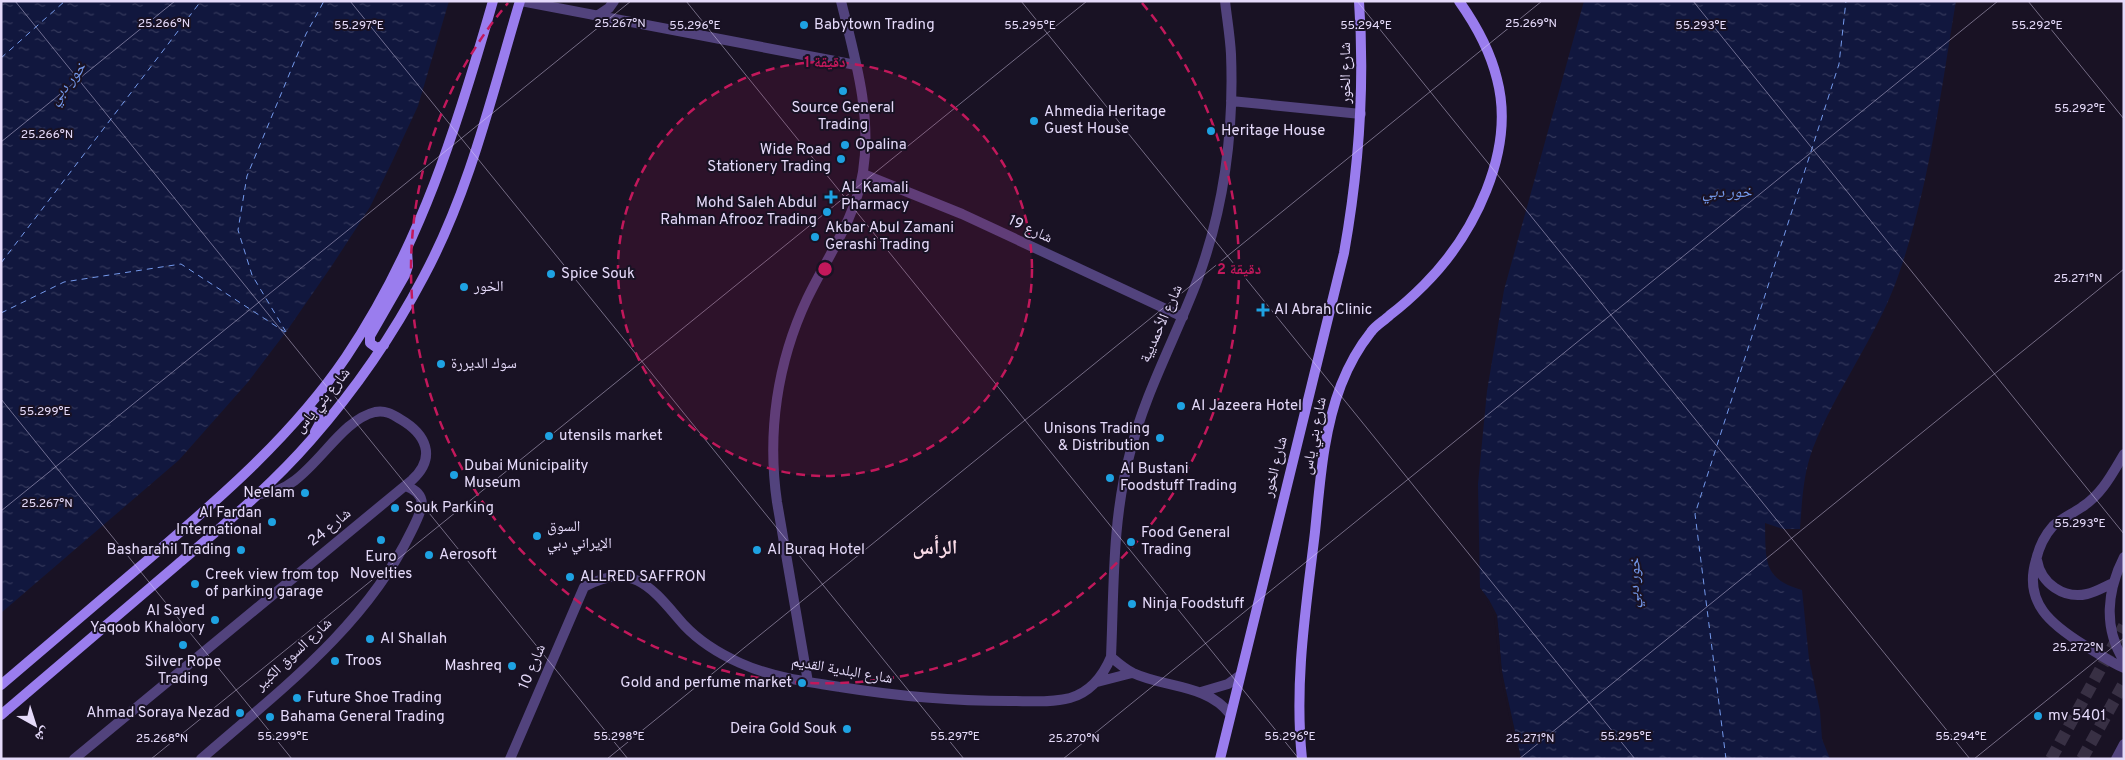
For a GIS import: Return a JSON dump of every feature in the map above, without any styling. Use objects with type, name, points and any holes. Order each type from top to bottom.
[{"type":"main road","name":"شارع بني ياس","points":[[1,685],[202,514],[259,460],[298,418],[346,357],[407,249],[444,161],[493,1]]},
{"type":"main road","name":"شارع بني ياس","points":[[1,715],[259,494],[310,442],[352,391],[384,345],[424,276],[462,191],[520,1]]},
{"type":"main road","name":"شارع الخور","points":[[1220,759],[1339,278],[1355,184],[1361,114],[1362,70],[1359,1]]},
{"type":"main road","name":"شارع بني ياس","points":[[1302,759],[1298,708],[1302,636],[1325,447],[1338,392],[1354,356],[1372,330],[1424,285],[1465,236],[1480,207],[1499,146],[1501,114],[1498,81],[1489,52],[1459,1]]},
{"type":"main road","points":[[384,345],[377,348],[373,346],[370,343],[370,336],[405,275],[408,258],[407,249]]},
{"type":"main road","points":[[298,418],[313,411],[318,415],[320,423],[310,442]]},
{"type":"main road","points":[[1225,759],[1226,733]]},
{"type":"street","points":[[520,1],[856,65]]},
{"type":"street","points":[[597,16],[609,8],[614,1]]},
{"type":"street","points":[[808,682],[773,476],[772,444],[781,372],[793,331],[807,299],[843,235],[855,205],[863,174],[866,122],[863,93],[841,1]]},
{"type":"street","name":"شارع الأحمديية","points":[[1111,657],[1118,520],[1129,455],[1156,375],[1183,317],[1211,239],[1225,172],[1231,102],[1230,52],[1225,1]]},
{"type":"street","points":[[1231,102],[1361,114]]},
{"type":"street","name":"شارع 19","points":[[863,174],[962,214],[1183,317]]},
{"type":"street","name":"شارع 24","points":[[74,759],[406,486],[419,474],[424,466],[426,448],[423,439],[411,425],[389,412],[374,412],[355,423],[290,484],[271,494],[259,494]]},
{"type":"street","points":[[2124,454],[2116,470],[2101,491],[2082,507],[2052,527],[2042,541],[2033,573],[2034,589],[2039,604],[2047,617],[2065,633],[2124,668]]},
{"type":"street","name":"شارع السوق الكبير","points":[[201,759],[332,642],[366,604],[389,571],[420,513],[422,498],[412,488],[406,486]]},
{"type":"street","points":[[2036,557],[2042,574],[2047,581],[2061,592],[2088,594],[2112,583]]},
{"type":"street","points":[[2124,557],[2112,583],[2110,598],[2111,629],[2115,644],[2124,661]]},
{"type":"street","name":"شارع البلدية القديم","points":[[584,586],[598,579],[614,575],[629,576],[643,582],[655,592],[685,626],[719,652],[740,663],[762,672],[808,682],[909,697],[989,701],[1056,701],[1071,698],[1085,692],[1097,682],[1106,670],[1111,657]]},
{"type":"street","name":"شارع 10","points":[[510,759],[584,586]]},
{"type":"street","points":[[1111,657],[1132,673],[1171,686],[1201,692],[1220,702],[1230,714]]},
{"type":"street","points":[[1097,682],[1132,673]]},
{"type":"street","points":[[1201,692],[1228,684],[1239,676]]},
{"type":"street","points":[[2116,759],[2124,744]]},
{"type":"water","name":"خور دبي","points":[[1,1],[449,1],[418,106],[370,207],[286,332],[248,382],[179,460],[1,613]]},
{"type":"water","name":"خور دبي","points":[[1584,1],[1956,1],[1939,108],[1925,178],[1917,213],[1896,282],[1877,324],[1822,427],[1813,448],[1805,478],[1800,529],[1783,529],[1765,523],[1769,566],[1779,580],[1802,590],[1809,659],[1820,711],[1822,739],[1830,759],[1521,759],[1504,683],[1496,618],[1488,598],[1480,588],[1478,484],[1487,391],[1504,290]]},
{"type":"pier","points":[[1480,588],[1497,615],[1502,672],[1521,759],[1518,759],[1500,673],[1494,616],[1487,601],[1480,592]]},
{"type":"ferry route","points":[[1,58],[65,1]]},
{"type":"ferry route","points":[[1,263],[201,1]]},
{"type":"ferry route","points":[[286,332],[252,275],[238,230],[247,176],[306,34],[324,1]]},
{"type":"ferry route","points":[[1726,759],[1695,514],[1839,64],[1846,1]]},
{"type":"ferry route","points":[[1,313],[64,282],[181,264],[285,332]]},
{"type":"tunnel","points":[[2051,759],[2124,626]]},
{"type":"tunnel","points":[[2082,759],[2124,683]]},
{"type":"place","name":"Babytown Trading","points":[[804,25]]},
{"type":"place","name":"Source General Trading","points":[[843,91]]},
{"type":"place","name":"Ahmedia Heritage Guest House","points":[[1034,121]]},
{"type":"place","name":"Heritage House","points":[[1211,131]]},
{"type":"place","name":"Opalina","points":[[845,145]]},
{"type":"place","name":"Wide Road Stationery Trading","points":[[841,159]]},
{"type":"place","name":"AL Kamali Pharmacy","points":[[831,197]]},
{"type":"place","name":"Mohd Saleh Abdul Rahman Afrooz Trading","points":[[827,212]]},
{"type":"place","name":"Akbar Abul Zamani Gerashi Trading","points":[[815,237]]},
{"type":"place","name":"Spice Souk","points":[[551,274]]},
{"type":"place","name":"الخور","points":[[464,287]]},
{"type":"place","name":"Al Abrah Clinic","points":[[1263,310]]},
{"type":"place","name":"سوك الديررة","points":[[441,364]]},
{"type":"place","name":"Al Jazeera Hotel","points":[[1181,406]]},
{"type":"place","name":"utensils market","points":[[549,436]]},
{"type":"place","name":"Unisons Trading & Distribution","points":[[1160,438]]},
{"type":"place","name":"Dubai Municipality Museum","points":[[454,475]]},
{"type":"place","name":"Al Bustani Foodstuff Trading","points":[[1110,478]]},
{"type":"place","name":"Neelam","points":[[305,493]]},
{"type":"place","name":"Souk Parking","points":[[395,508]]},
{"type":"place","name":"Al Fardan International","points":[[272,522]]},
{"type":"place","name":"السوق الإيراني دبي","points":[[537,536]]},
{"type":"place","name":"Euro Novelties","points":[[381,540]]},
{"type":"place","name":"Food General Trading","points":[[1131,542]]},
{"type":"place","name":"Basharahil Trading","points":[[241,550]]},
{"type":"place","name":"Al Buraq Hotel","points":[[757,550]]},
{"type":"place","name":"Aerosoft","points":[[429,555]]},
{"type":"place","name":"ALLRED SAFFRON","points":[[570,577]]},
{"type":"place","name":"Creek view from top of parking garage","points":[[195,584]]},
{"type":"place","name":"Ninja Foodstuff","points":[[1132,604]]},
{"type":"place","name":"Al Sayed Yaqoob Khaloory","points":[[215,620]]},
{"type":"place","name":"Al Shallah","points":[[370,639]]},
{"type":"place","name":"Silver Rope Trading","points":[[183,645]]},
{"type":"place","name":"Troos","points":[[335,661]]},
{"type":"place","name":"Mashreq","points":[[512,666]]},
{"type":"place","name":"Gold and perfume market","points":[[802,683]]},
{"type":"place","name":"Future Shoe Trading","points":[[297,698]]},
{"type":"place","name":"Ahmad Soraya Nezad","points":[[240,713]]},
{"type":"place","name":"mv 5401","points":[[2038,716]]},
{"type":"place","name":"Bahama General Trading","points":[[270,717]]},
{"type":"place","name":"Deira Gold Souk","points":[[847,729]]},
{"type":"district","name":"الرأس","points":[[935,549]]}]
